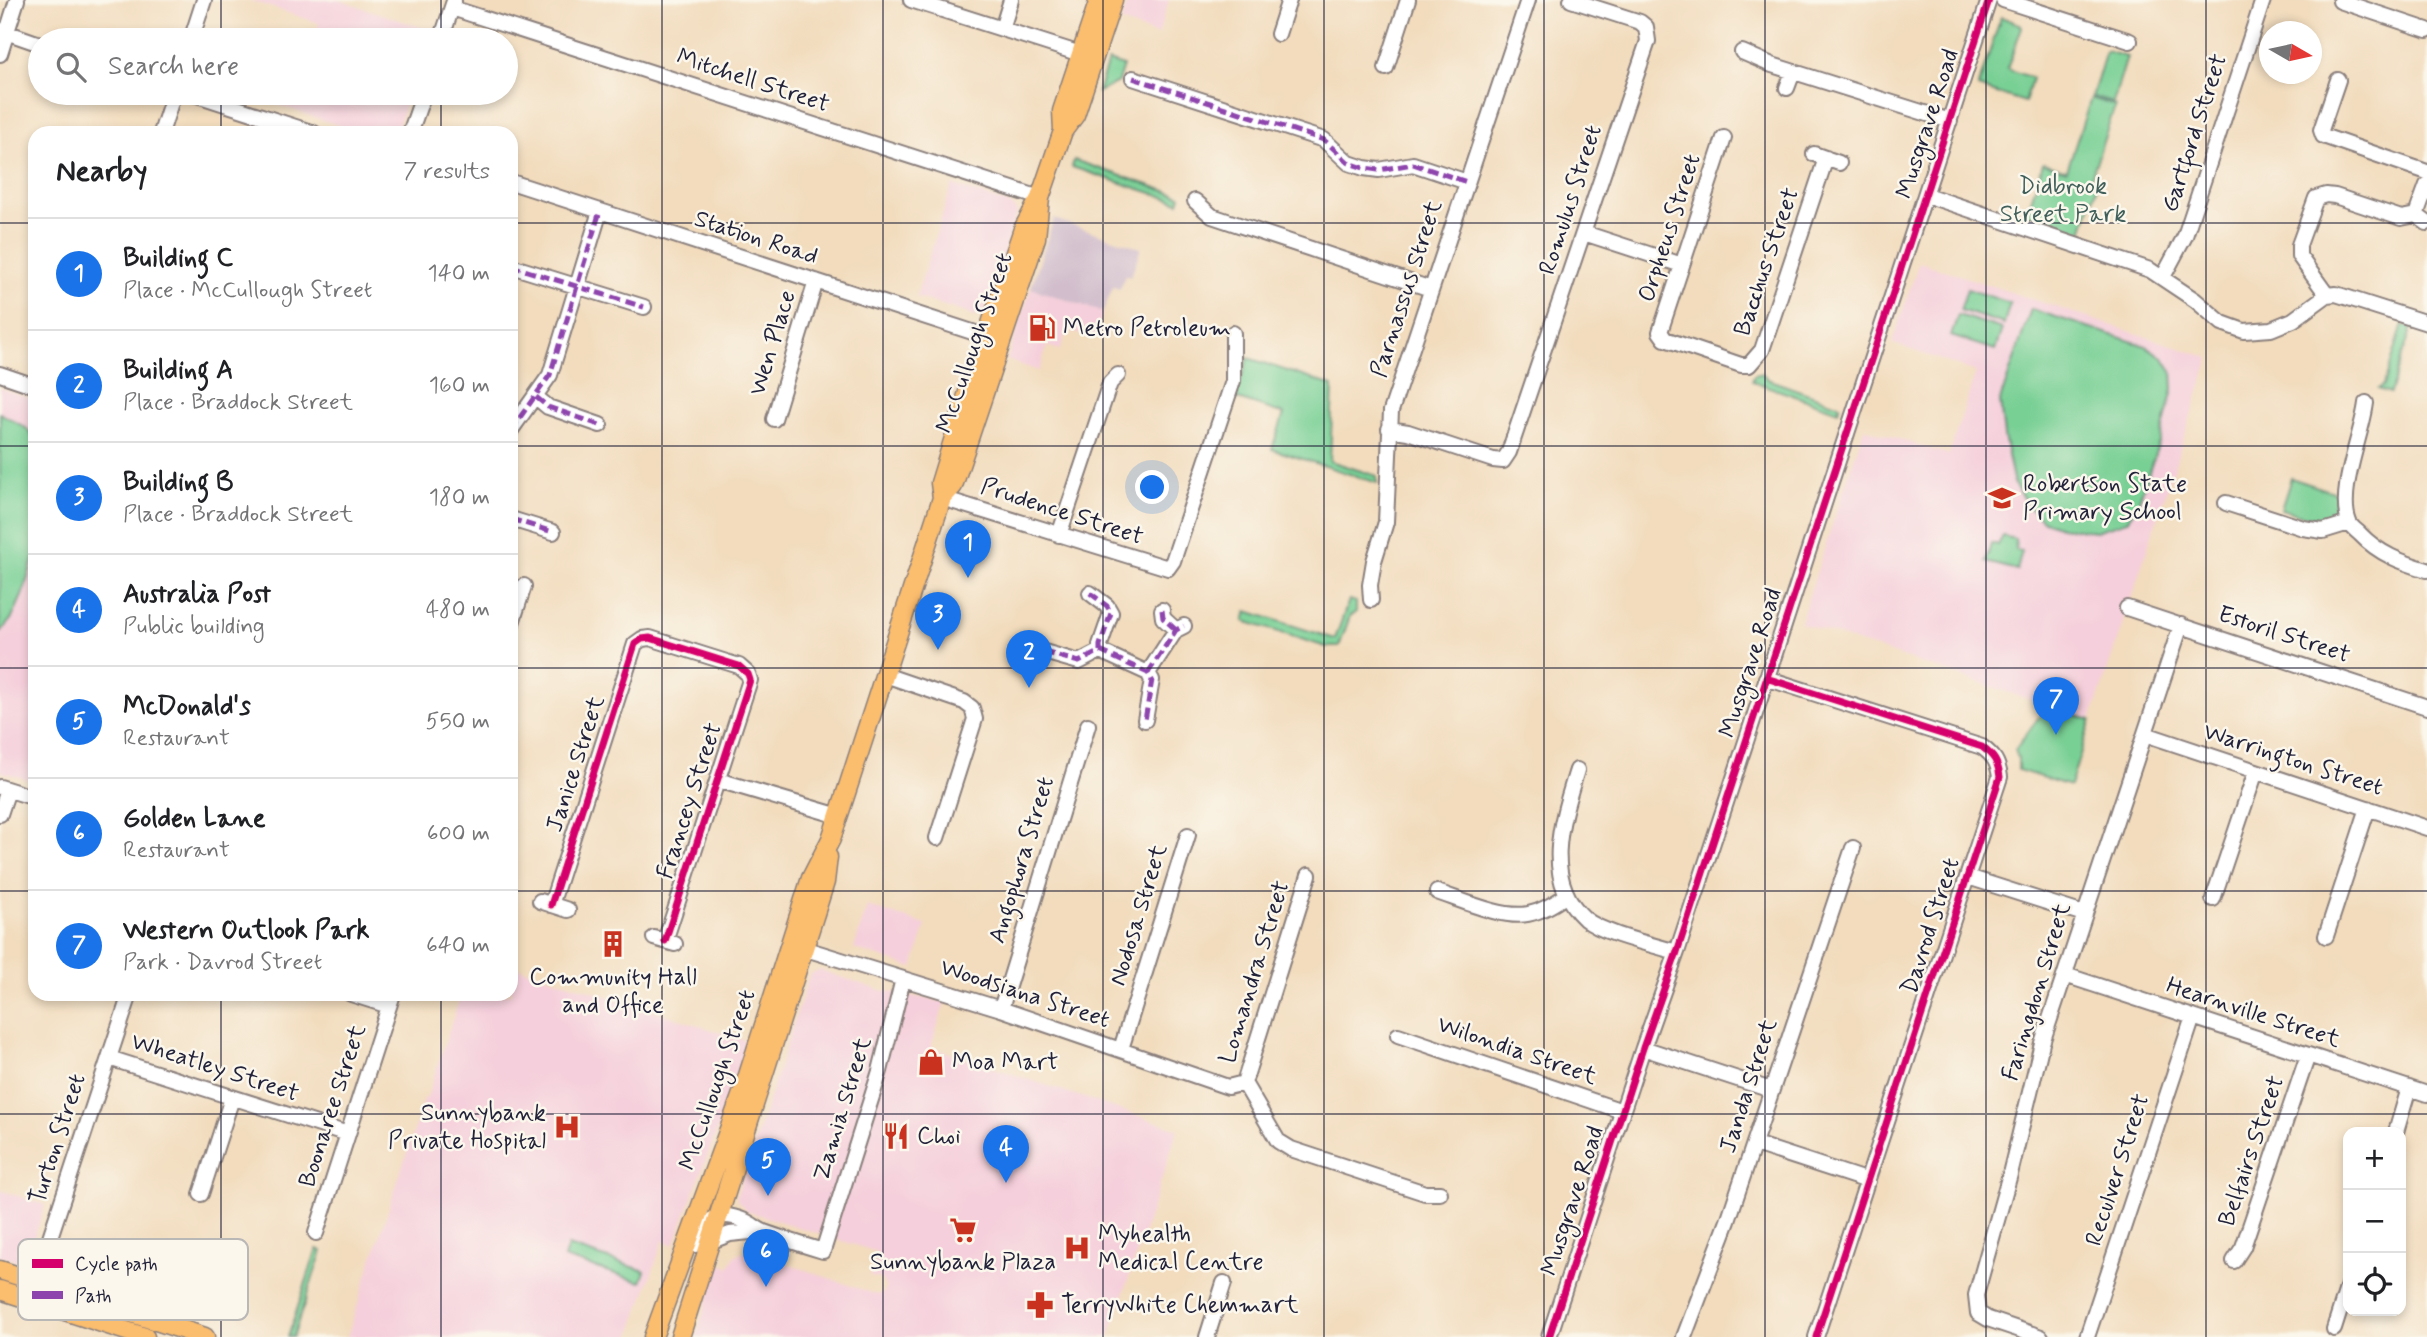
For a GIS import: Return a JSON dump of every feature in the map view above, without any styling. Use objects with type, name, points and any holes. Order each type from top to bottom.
[{"type":"main road","name":"McCullough Street","points":[[1088,56],[1099,0]]},
{"type":"main road","name":"McCullough Street","points":[[653,1337],[797,946],[825,882],[831,839],[942,498],[940,483],[994,339],[1036,238],[1040,198],[1063,131],[1062,111],[1114,0]]},
{"type":"main road","name":"McCullough Street","points":[[680,1337],[797,946]]},
{"type":"main road","points":[[0,1270],[18,1276]]},
{"type":"main road","points":[[0,1290],[18,1295]]},
{"type":"main road","points":[[91,1320],[134,1335]]},
{"type":"main road","points":[[154,1320],[205,1337]]},
{"type":"street","points":[[0,54],[3,32],[17,0]]},
{"type":"street","points":[[195,28],[204,0]]},
{"type":"street","points":[[911,0],[1088,56]]},
{"type":"street","points":[[1002,29],[1011,0]]},
{"type":"street","points":[[1278,34],[1289,0]]},
{"type":"street","points":[[1386,68],[1408,0]]},
{"type":"street","name":"Parnassus Street","points":[[1371,600],[1370,585],[1374,561],[1386,522],[1391,411],[1528,0]]},
{"type":"street","name":"Romulus Street","points":[[1389,429],[1503,461],[1509,452],[1648,41],[1646,27],[1640,22],[1608,6],[1571,0]]},
{"type":"street","name":"Musgrave Road","points":[[1549,1337],[1989,0]]},
{"type":"street","points":[[2003,0],[2130,41]]},
{"type":"street","name":"Gartford Street","points":[[2163,277],[2185,236],[2263,0]]},
{"type":"street","points":[[2340,1],[2427,30]]},
{"type":"street","points":[[445,28],[453,4]]},
{"type":"street","name":"Mitchell Street","points":[[453,4],[1040,198]]},
{"type":"street","points":[[3,32],[28,40]]},
{"type":"street","points":[[1742,52],[1793,72],[1950,121]]},
{"type":"street","points":[[1787,88],[1793,72]]},
{"type":"street","points":[[1133,78],[1324,140],[1349,163],[1357,166],[1379,170],[1413,164],[1467,181]]},
{"type":"street","points":[[2338,80],[2321,130],[2323,136],[2427,172]]},
{"type":"street","points":[[163,126],[170,105]]},
{"type":"street","points":[[228,105],[292,126]]},
{"type":"street","points":[[413,126],[420,105]]},
{"type":"street","name":"Orpheus Street","points":[[1660,332],[1724,138]]},
{"type":"street","name":"Bacchus Street","points":[[1660,332],[1665,339],[1741,365],[1749,365],[1758,358],[1826,158]]},
{"type":"street","name":"Station Road","points":[[518,184],[994,339]]},
{"type":"street","points":[[2327,295],[2299,256],[2300,245],[2316,198],[2335,196],[2401,218],[2421,219],[2427,185]]},
{"type":"street","points":[[1926,195],[2127,261],[2163,277],[2222,323],[2244,331],[2271,329],[2293,320],[2327,295],[2336,294],[2427,323]]},
{"type":"street","points":[[1195,201],[1212,216],[1431,289]]},
{"type":"street","points":[[518,421],[550,375],[600,211]]},
{"type":"street","points":[[1584,233],[1682,265]]},
{"type":"street","points":[[518,268],[644,307]]},
{"type":"street","name":"Wen Place","points":[[774,419],[816,281]]},
{"type":"street","name":"Prudence Street","points":[[942,498],[1168,568],[1173,561],[1233,381],[1233,333]]},
{"type":"street","points":[[0,374],[28,384]]},
{"type":"street","points":[[1059,535],[1110,383],[1118,375]]},
{"type":"street","points":[[536,397],[548,407],[600,425]]},
{"type":"street","points":[[2366,403],[2349,477],[2349,523],[2374,549],[2401,562],[2427,570]]},
{"type":"street","points":[[2226,503],[2303,528],[2323,530],[2349,523]]},
{"type":"street","points":[[518,521],[553,532]]},
{"type":"street","points":[[518,604],[524,586]]},
{"type":"street","points":[[1090,593],[1107,606],[1111,613],[1100,651]]},
{"type":"street","name":"Estoril Street","points":[[2127,608],[2427,707]]},
{"type":"street","points":[[1148,673],[1180,628],[1163,618],[1162,610]]},
{"type":"street","name":"Faringdon Street","points":[[2041,1337],[1987,1320],[1978,1313],[1976,1294],[2010,1174],[2042,1043],[2180,625]]},
{"type":"street","name":"Francey Street","points":[[642,639],[650,638],[739,666],[748,674],[750,680],[664,941]]},
{"type":"street","name":"Janice Street","points":[[568,910],[545,903],[635,644],[642,639]]},
{"type":"street","points":[[1044,652],[1079,662],[1100,651]]},
{"type":"street","points":[[1100,651],[1148,673],[1152,680],[1145,720]]},
{"type":"street","points":[[885,676],[964,702],[972,708],[975,719],[937,838]]},
{"type":"street","name":"Davrod Street","points":[[1766,678],[1982,747],[1993,755],[1999,764],[2000,777],[1816,1337]]},
{"type":"street","name":"Angophora Street","points":[[1000,1009],[1088,725]]},
{"type":"street","name":"Warrington Street","points":[[2145,734],[2427,828]]},
{"type":"street","points":[[1577,770],[1564,810],[1558,843],[1561,877],[1567,895],[1586,919],[1611,931],[1677,952]]},
{"type":"street","points":[[2213,899],[2256,771]]},
{"type":"street","points":[[718,780],[839,816]]},
{"type":"street","points":[[0,814],[4,788],[28,796]]},
{"type":"street","points":[[2326,936],[2368,808]]},
{"type":"street","name":"Nodosa Street","points":[[1121,1049],[1188,835]]},
{"type":"street","name":"Janda Street","points":[[1684,1337],[1755,1144],[1853,848]]},
{"type":"street","name":"Lomandra Street","points":[[1244,1083],[1309,875]]},
{"type":"street","points":[[1968,877],[2084,914]]},
{"type":"street","points":[[1437,892],[1492,910],[1524,915],[1551,906],[1567,895]]},
{"type":"street","name":"Woodsiana Street","points":[[797,946],[1000,1009],[1228,1087],[1244,1083]]},
{"type":"street","name":"Hearnville Street","points":[[2066,975],[2427,1094]]},
{"type":"street","name":"Zamia Street","points":[[760,1231],[822,1251],[880,1071],[903,979]]},
{"type":"street","name":"Turton Street","points":[[50,1239],[128,1001]]},
{"type":"street","name":"Boonaree Street","points":[[316,1233],[391,1001]]},
{"type":"street","name":"Reculver Street","points":[[2087,1337],[2193,1017]]},
{"type":"street","name":"Wilondia Street","points":[[1398,1035],[1622,1111]]},
{"type":"street","points":[[1643,1048],[1771,1090]]},
{"type":"street","name":"Belfairs Street","points":[[2234,1261],[2243,1247],[2308,1055]]},
{"type":"street","name":"Wheatley Street","points":[[109,1058],[348,1134]]},
{"type":"street","points":[[1244,1083],[1278,1141],[1291,1150],[1425,1193],[1440,1193]]},
{"type":"street","points":[[2397,1127],[2409,1088]]},
{"type":"street","points":[[201,1194],[232,1098]]},
{"type":"street","points":[[1755,1144],[1868,1181]]},
{"type":"street","points":[[682,1254],[695,1246],[706,1223],[717,1217],[733,1217],[760,1231]]},
{"type":"street","points":[[709,1242],[733,1233],[760,1231]]},
{"type":"street","points":[[1207,1337],[1224,1283]]},
{"type":"street","points":[[2334,1329],[2343,1301]]},
{"type":"shaded area","points":[[249,0],[339,0],[423,28],[318,28],[319,23]]},
{"type":"shaded area","points":[[1128,0],[1169,0],[1158,35],[1121,22]]},
{"type":"shaded area","points":[[278,105],[405,105],[398,126],[340,126]]},
{"type":"shaded area","points":[[952,185],[1012,205],[1017,213],[984,311],[976,316],[916,297]]},
{"type":"shaded area","points":[[1054,219],[1141,248],[1131,276],[1125,275],[1120,289],[1113,287],[1103,312],[1031,288]]},
{"type":"shaded area","name":"Robertson State Primary School","points":[[1919,262],[2210,358],[2091,720],[1800,623],[1864,428],[1949,455],[1976,372],[1892,343]]},
{"type":"shaded area","points":[[1031,288],[1103,312],[1094,339],[1067,330],[1060,350],[1047,346],[1039,371],[1007,360]]},
{"type":"shaded area","points":[[0,388],[28,398],[28,780],[0,771]]},
{"type":"shaded area","points":[[867,906],[926,925],[913,968],[854,949]]},
{"type":"shaded area","points":[[518,967],[747,1041],[736,1079],[674,1245],[663,1241],[630,1337],[347,1337],[425,1097],[427,1098],[459,1001],[518,1001]]},
{"type":"shaded area","name":"Sunnybank Plaza","points":[[820,970],[879,990],[945,1002],[931,1047],[1178,1129],[1109,1337],[696,1337],[719,1264],[729,1267],[735,1256],[744,1252],[757,1253],[877,1295],[885,1292],[882,1280],[870,1276],[877,1252],[747,1211],[737,1200],[810,974]]},
{"type":"shaded area","points":[[0,1190],[45,1205],[34,1239],[18,1239],[18,1261],[0,1256]]},
{"type":"green space","points":[[2001,17],[2022,27],[2007,69],[2032,78],[2025,102],[1978,87]]},
{"type":"green space","points":[[2106,51],[2127,57],[2113,103],[2092,97]]},
{"type":"green space","points":[[1108,61],[1123,66],[1118,82],[1098,92]]},
{"type":"green space","name":"Didbrook Street Park","points":[[2091,98],[2115,106],[2091,178],[2099,181],[2081,235],[2026,216],[2043,163],[2067,170]]},
{"type":"green space","points":[[1074,160],[1181,196],[1179,202],[1072,167]]},
{"type":"green space","points":[[1967,289],[2010,303],[2004,324],[1960,310]]},
{"type":"green space","points":[[2031,309],[2146,346],[2164,358],[2172,371],[2173,389],[2161,437],[2137,506],[2127,521],[2096,531],[2060,527],[2042,520],[2030,508],[2014,484],[2000,401]]},
{"type":"green space","points":[[1958,315],[2002,329],[1995,350],[1951,336]]},
{"type":"green space","points":[[2403,325],[2412,327],[2390,393],[2378,389],[2384,385]]},
{"type":"green space","points":[[1248,358],[1333,386],[1330,461],[1377,476],[1377,483],[1272,449],[1284,414],[1235,398]]},
{"type":"green space","points":[[1762,373],[1767,379],[1840,405],[1838,411],[1752,381],[1754,375]]},
{"type":"green space","points":[[0,413],[28,430],[28,577],[12,618],[0,633]]},
{"type":"green space","points":[[2291,478],[2336,493],[2335,513],[2315,518],[2281,509]]},
{"type":"green space","points":[[2003,536],[2015,539],[2016,550],[2022,551],[2017,570],[1986,562],[1991,543],[1998,545]]},
{"type":"green space","points":[[1349,600],[1356,602],[1356,612],[1350,616],[1339,647],[1326,647],[1244,621],[1247,611],[1335,639]]},
{"type":"green space","points":[[2047,706],[2091,720],[2070,786],[2018,770],[2015,750]]},
{"type":"green space","points":[[568,1246],[645,1271],[641,1282],[564,1258]]},
{"type":"green space","points":[[317,1249],[322,1251],[293,1337],[288,1337]]},
{"type":"marked path","points":[[1133,78],[1324,140],[1349,163],[1364,168],[1379,170],[1413,164],[1467,182]]},
{"type":"marked path","points":[[518,420],[550,375],[600,211]]},
{"type":"marked path","points":[[518,268],[644,307]]},
{"type":"marked path","points":[[536,397],[548,407],[600,425]]},
{"type":"marked path","points":[[518,521],[553,532]]},
{"type":"marked path","points":[[1090,593],[1107,606],[1111,613],[1100,651]]},
{"type":"marked path","points":[[1162,610],[1163,618],[1176,630]]},
{"type":"marked path","points":[[1148,673],[1176,630],[1184,626]]},
{"type":"marked path","points":[[1044,652],[1079,662],[1100,651],[1148,673],[1152,680],[1145,720]]},
{"type":"cycle path","points":[[1549,1337],[1989,0]]},
{"type":"cycle path","points":[[551,905],[635,644],[650,638],[739,666],[748,674],[750,680],[665,941]]},
{"type":"cycle path","points":[[1766,678],[1982,747],[1995,760],[2000,777],[1816,1337]]},
{"type":"place","name":"Metro Petroleum","points":[[1042,328]]},
{"type":"place","name":"Robertson State Primary School","points":[[2002,498]]},
{"type":"place","name":"Building C","points":[[968,578]]},
{"type":"place","name":"Building B","points":[[938,650]]},
{"type":"place","name":"Building A","points":[[1029,688]]},
{"type":"place","name":"Western Outlook Park","points":[[2056,735]]},
{"type":"place","name":"Community Hall and Office","points":[[613,944]]},
{"type":"place","name":"Moa Mart","points":[[931,1062]]},
{"type":"place","name":"Sunnybank Private Hospital","points":[[567,1127]]},
{"type":"place","name":"Choi","points":[[896,1136]]},
{"type":"place","name":"Australia Post","points":[[1006,1183]]},
{"type":"place","name":"McDonald's","points":[[768,1196]]},
{"type":"place","name":"Sunnybank Plaza","points":[[963,1230]]},
{"type":"place","name":"Myhealth Medical Centre","points":[[1077,1248]]},
{"type":"place","name":"Golden Lane","points":[[766,1287]]},
{"type":"place","name":"TerryWhite Chemmart","points":[[1040,1305]]}]
